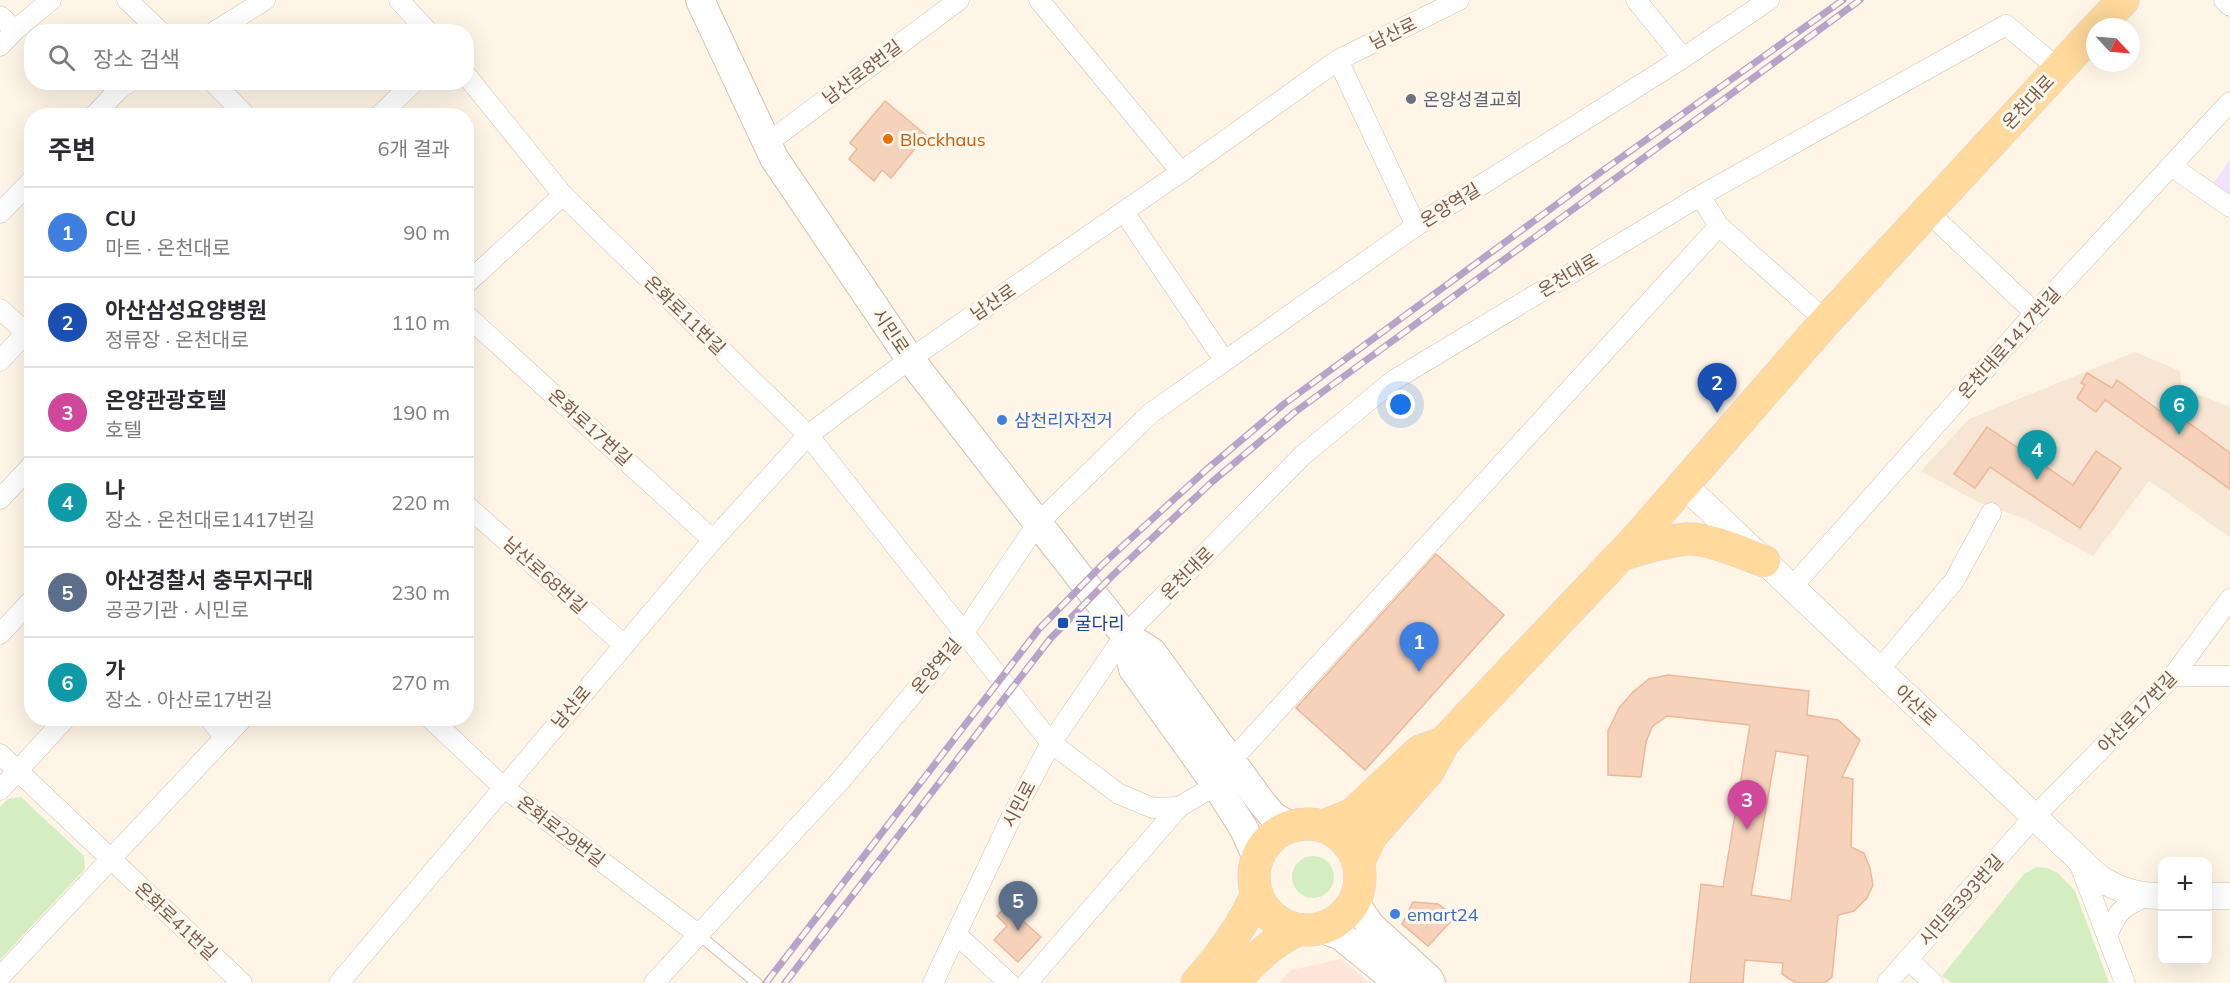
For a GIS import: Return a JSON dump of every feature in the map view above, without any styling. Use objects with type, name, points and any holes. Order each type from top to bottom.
[{"type":"main road","name":"시민로","points":[[700,0],[766,144],[910,359],[1125,635],[1152,652],[1273,816],[1290,826]]},
{"type":"main road","points":[[2106,18],[2123,0]]},
{"type":"main road","name":"온천대로","points":[[1358,863],[1371,836],[1429,770],[1444,742],[1623,554],[1685,486],[1826,321],[2086,40]]},
{"type":"main road","points":[[1623,554],[1663,543],[1689,539],[1714,544],[1764,561]]},
{"type":"main road","name":"시민로","points":[[1125,635],[1133,669],[1216,785],[1244,828],[1257,858]]},
{"type":"main road","name":"온천대로","points":[[1323,826],[1353,814],[1420,751],[1444,742]]},
{"type":"main road","points":[[1233,983],[1269,947],[1287,934],[1309,929],[1331,925],[1345,915],[1354,901],[1360,885],[1355,853],[1345,839],[1332,829],[1316,824],[1299,823],[1270,838],[1257,858],[1254,867],[1254,884],[1268,914],[1282,924],[1309,929],[1341,936],[1399,983]]},
{"type":"main road","points":[[1197,983],[1219,958],[1257,894]]},
{"type":"main road","points":[[1354,901],[1370,925],[1429,978],[1431,983]]},
{"type":"street","points":[[0,46],[15,30],[51,0]]},
{"type":"street","points":[[128,0],[153,24]]},
{"type":"street","points":[[227,24],[265,0]]},
{"type":"street","points":[[399,0],[421,24]]},
{"type":"street","name":"남산로8번길","points":[[766,144],[958,0]]},
{"type":"street","points":[[1039,0],[1181,172]]},
{"type":"street","name":"남산로","points":[[339,983],[713,540],[808,435],[910,359],[1124,212],[1338,60],[1459,0]]},
{"type":"street","points":[[1636,0],[1683,58]]},
{"type":"street","name":"온양역길","points":[[654,983],[842,780],[963,634],[1037,524],[1151,413],[1416,226],[1683,58],[1769,0]]},
{"type":"street","points":[[2224,0],[2230,6]]},
{"type":"street","points":[[0,16],[15,30]]},
{"type":"street","name":"온천대로","points":[[1125,635],[1303,455],[1394,380],[1700,196],[2006,25],[2059,69]]},
{"type":"street","points":[[1338,60],[1416,226]]},
{"type":"street","name":"온화로11번길","points":[[474,85],[563,195],[808,435]]},
{"type":"street","points":[[101,108],[118,90]]},
{"type":"street","points":[[221,90],[237,108]]},
{"type":"street","points":[[387,108],[406,90]]},
{"type":"street","name":"온천대로1417번길","points":[[1792,587],[2035,313],[2230,102]]},
{"type":"street","points":[[2171,166],[2230,207]]},
{"type":"street","points":[[0,213],[24,188]]},
{"type":"street","points":[[474,277],[563,195]]},
{"type":"street","points":[[1700,196],[1719,226],[1826,321]]},
{"type":"street","points":[[1927,211],[2035,313]]},
{"type":"street","points":[[1124,212],[1224,360]]},
{"type":"street","points":[[1231,761],[1719,226]]},
{"type":"street","points":[[0,309],[24,327]]},
{"type":"street","name":"온화로17번길","points":[[474,322],[713,540]]},
{"type":"street","points":[[0,361],[24,338]]},
{"type":"street","points":[[808,435],[1051,743],[1119,794],[1153,808],[1179,807]]},
{"type":"street","points":[[0,499],[24,474]]},
{"type":"street","name":"아산로","points":[[1685,486],[2099,878],[2122,891],[2155,896]]},
{"type":"street","name":"남산로68번길","points":[[474,512],[624,645]]},
{"type":"street","points":[[1879,670],[1954,581],[1991,513]]},
{"type":"street","name":"아산로17번길","points":[[2034,817],[2173,676],[2230,599]]},
{"type":"street","points":[[0,634],[24,608]]},
{"type":"street","name":"시민로","points":[[933,983],[1010,820],[1051,743],[1125,635]]},
{"type":"street","points":[[2173,676],[2230,676]]},
{"type":"street","points":[[0,790],[59,726]]},
{"type":"street","points":[[215,726],[225,738]]},
{"type":"street","points":[[0,977],[236,726]]},
{"type":"street","name":"온화로29번길","points":[[438,726],[503,787],[699,934]]},
{"type":"street","name":"온화로41번길","points":[[0,754],[242,983]]},
{"type":"street","points":[[1027,983],[1179,807],[1216,785]]},
{"type":"street","name":"시민로393번길","points":[[1887,983],[2034,817]]},
{"type":"street","points":[[2077,858],[2125,983]]},
{"type":"street","points":[[2108,936],[2114,919],[2126,905],[2155,896]]},
{"type":"street","points":[[2212,896],[2230,896]]},
{"type":"street","points":[[956,934],[1009,983]]},
{"type":"street","points":[[1908,959],[1934,983]]},
{"type":"lane","points":[[699,934],[757,983]]},
{"type":"shaded area","points":[[2230,159],[2230,197],[2212,185]]},
{"type":"shaded area","points":[[2135,352],[2180,371],[2182,388],[2230,407],[2230,537],[2149,481],[2093,556],[2027,520],[1978,502],[1921,471],[1969,419]]},
{"type":"shaded area","points":[[1341,959],[1369,983],[1279,983],[1291,970]]},
{"type":"green space","points":[[21,797],[84,856],[85,869],[0,960],[0,807],[8,799]]},
{"type":"green space","points":[[1313,856],[1321,857],[1328,862],[1333,869],[1333,885],[1328,892],[1321,897],[1313,898],[1305,897],[1298,892],[1293,885],[1292,877],[1293,869],[1298,862],[1305,857]]},
{"type":"green space","points":[[2037,867],[2058,873],[2075,891],[2109,983],[1952,983],[1942,976],[2024,874]]},
{"type":"building","name":"Blockhaus","points":[[885,101],[926,135],[891,178],[882,170],[874,181],[849,159],[857,149],[850,143]]},
{"type":"building","points":[[2087,373],[2112,388],[2117,380],[2167,416],[2171,410],[2230,453],[2230,489],[2105,400],[2096,412],[2077,398],[2085,385],[2081,383]]},
{"type":"building","points":[[1987,427],[2073,485],[2096,451],[2121,468],[2080,528],[1990,467],[1975,488],[1954,474]]},
{"type":"building","points":[[1436,554],[1504,615],[1365,770],[1296,708]]},
{"type":"building","points":[[1668,675],[1809,691],[1807,715],[1838,720],[1860,740],[1842,777],[1853,779],[1851,847],[1864,853],[1873,885],[1867,898],[1854,911],[1838,915],[1832,977],[1825,983],[1796,983],[1782,974],[1783,963],[1745,960],[1743,983],[1690,983],[1701,884],[1723,887],[1750,725],[1667,716],[1652,727],[1646,742],[1641,777],[1608,775],[1608,731],[1619,708],[1649,679]],"holes":[[[1776,751],[1808,756],[1791,901],[1751,895]]]},
{"type":"building","points":[[1016,894],[1033,909],[1023,921],[1041,937],[1018,962],[994,940],[1007,926],[997,916]]},
{"type":"building","points":[[1413,902],[1438,904],[1455,917],[1428,946],[1402,924]]},
{"type":"railway","points":[[766,983],[1039,629],[1104,563],[1206,470],[1284,404],[1605,169],[1843,0]]},
{"type":"railway","points":[[785,983],[1050,639],[1113,575],[1213,481],[1295,412],[1860,0]]},
{"type":"place","name":"온양성결교회","points":[[1411,99]]},
{"type":"place","name":"Blockhaus","points":[[888,139]]},
{"type":"place","name":"아산삼성요양병원","points":[[1717,413]]},
{"type":"place","name":"삼천리자전거","points":[[1002,420]]},
{"type":"place","name":"가","points":[[2179,435]]},
{"type":"place","name":"나","points":[[2037,480]]},
{"type":"place","name":"굴다리","points":[[1063,623]]},
{"type":"place","name":"CU","points":[[1419,672]]},
{"type":"place","name":"온양관광호텔","points":[[1747,830]]},
{"type":"place","name":"emart24","points":[[1395,914]]},
{"type":"place","name":"아산경찰서 충무지구대","points":[[1018,931]]}]
